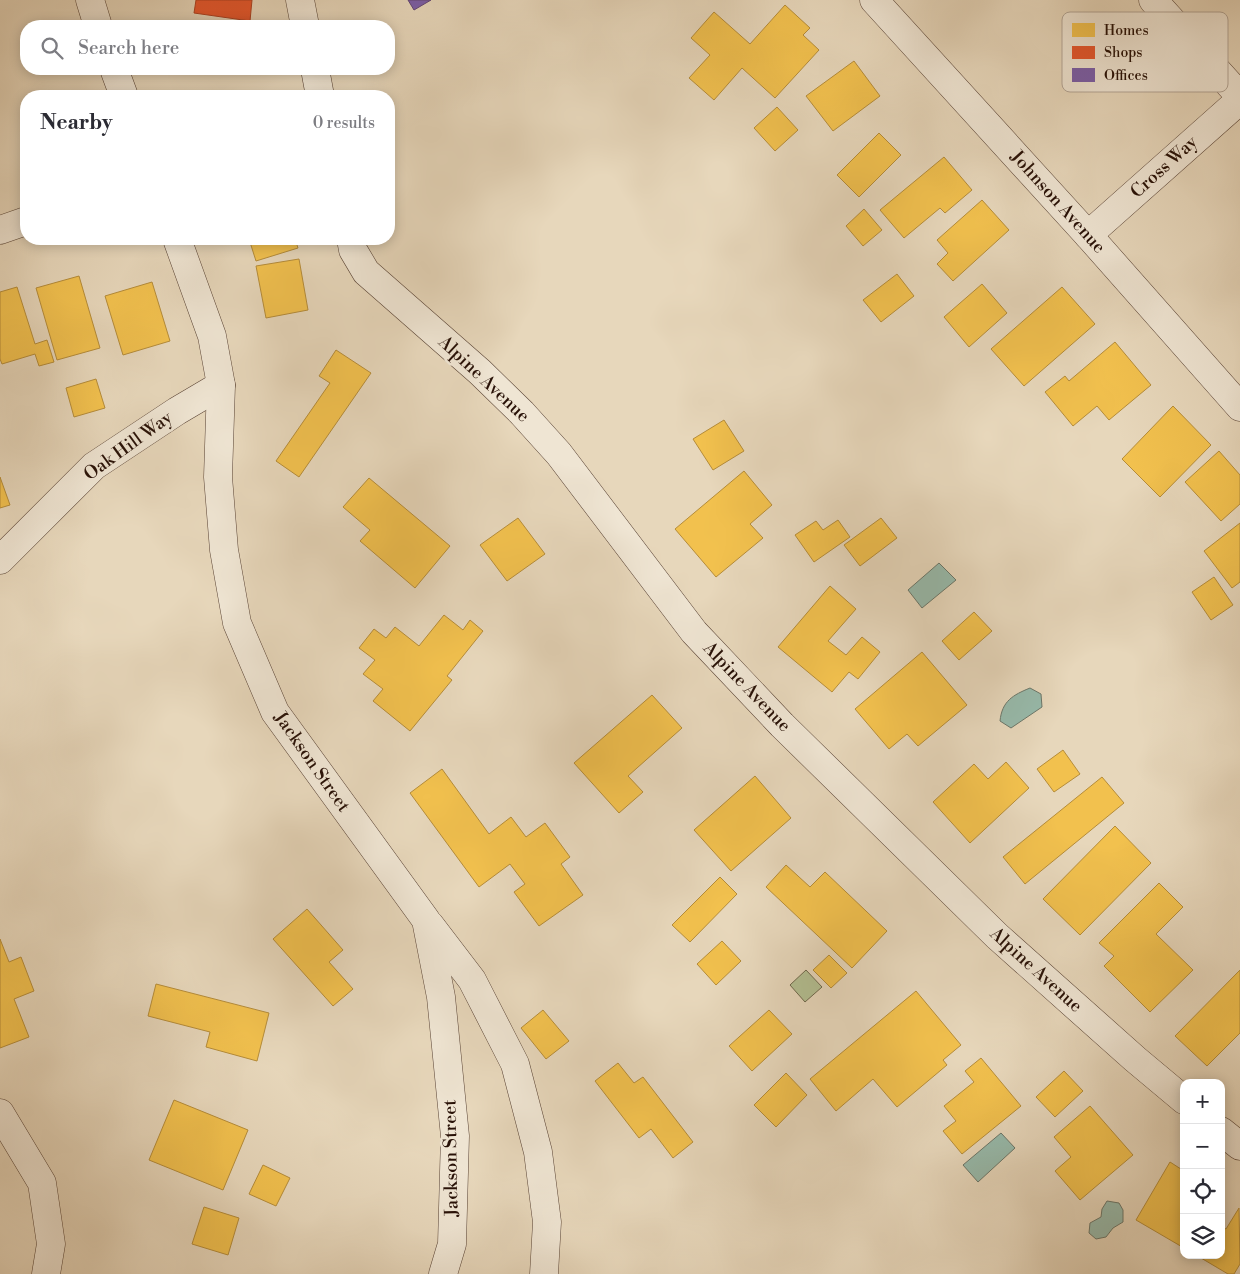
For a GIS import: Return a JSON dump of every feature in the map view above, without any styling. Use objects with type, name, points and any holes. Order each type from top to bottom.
[{"type":"street","points":[[90,0],[96,20]]},
{"type":"street","points":[[300,0],[304,20]]},
{"type":"street","name":"Johnson Avenue","points":[[874,0],[1088,235],[1240,407]]},
{"type":"street","points":[[1153,0],[1164,12]]},
{"type":"street","points":[[116,75],[122,90]]},
{"type":"street","points":[[315,75],[319,90]]},
{"type":"street","points":[[1228,83],[1240,96]]},
{"type":"street","name":"Cross Way","points":[[1088,235],[1240,100]]},
{"type":"street","points":[[0,230],[20,223]]},
{"type":"street","name":"Jackson Street","points":[[179,245],[212,336],[221,385],[218,477],[224,550],[237,623],[275,712],[426,920],[441,997],[455,1136],[452,1244],[443,1274]]},
{"type":"street","name":"Alpine Avenue","points":[[352,245],[366,272],[480,372],[522,413],[559,454],[694,632],[782,725],[997,936],[1180,1097]]},
{"type":"street","name":"Oak Hill Way","points":[[0,560],[94,466],[177,411],[221,385]]},
{"type":"street","points":[[426,920],[472,980],[515,1064],[538,1152],[546,1222],[544,1274]]},
{"type":"street","points":[[0,1113],[42,1183],[51,1244],[46,1274]]},
{"type":"street","points":[[1225,1134],[1240,1146]]},
{"type":"shaded area","points":[[939,563],[956,580],[922,608],[908,590]]},
{"type":"shaded area","points":[[1030,688],[1041,694],[1042,707],[1011,728],[1000,721],[1003,708],[1009,700],[1018,693]]},
{"type":"shaded area","points":[[806,970],[822,987],[805,1002],[790,985]]},
{"type":"shaded area","points":[[1001,1133],[1015,1148],[978,1182],[963,1165]]},
{"type":"shaded area","points":[[1107,1201],[1119,1203],[1123,1210],[1123,1222],[1113,1228],[1106,1237],[1096,1239],[1089,1233],[1090,1223],[1101,1217],[1102,1209]]},
{"type":"building: Homes","points":[[785,5],[810,28],[803,35],[819,50],[775,98],[742,68],[714,100],[689,78],[710,55],[691,38],[714,12],[750,44]]},
{"type":"building: Homes","points":[[854,61],[880,96],[833,131],[806,96]]},
{"type":"building: Homes","points":[[777,107],[798,130],[775,151],[754,128]]},
{"type":"building: Homes","points":[[879,133],[901,155],[859,197],[837,175]]},
{"type":"building: Homes","points":[[944,157],[972,190],[945,213],[940,208],[904,238],[880,210]]},
{"type":"building: Homes","points":[[982,200],[1009,230],[953,281],[937,264],[948,253],[937,240]]},
{"type":"building: Homes","points":[[864,209],[882,230],[863,246],[846,226]]},
{"type":"building: Homes","points":[[251,245],[297,245],[298,248],[256,261]]},
{"type":"building: Homes","points":[[299,259],[308,310],[266,318],[256,266]]},
{"type":"building: Homes","points":[[897,274],[914,296],[881,322],[863,300]]},
{"type":"building: Homes","points":[[79,276],[100,348],[57,360],[36,288]]},
{"type":"building: Homes","points":[[152,282],[170,341],[123,355],[105,296]]},
{"type":"building: Homes","points":[[982,284],[1007,313],[969,347],[944,317]]},
{"type":"building: Homes","points":[[17,287],[35,344],[47,340],[54,362],[39,366],[35,354],[2,364],[0,359],[0,292]]},
{"type":"building: Homes","points":[[1062,287],[1095,324],[1024,386],[991,349]]},
{"type":"building: Homes","points":[[1115,342],[1151,385],[1109,420],[1097,406],[1073,426],[1045,392],[1065,376],[1069,381]]},
{"type":"building: Homes","points":[[336,350],[371,373],[299,477],[276,461],[330,383],[319,376]]},
{"type":"building: Homes","points":[[96,379],[105,408],[74,417],[66,388]]},
{"type":"building: Homes","points":[[1173,406],[1211,445],[1160,497],[1122,459]]},
{"type":"building: Homes","points":[[724,420],[744,451],[713,470],[693,439]]},
{"type":"building: Homes","points":[[1219,451],[1240,475],[1240,504],[1221,521],[1185,482]]},
{"type":"building: Homes","points":[[744,471],[772,505],[750,524],[763,538],[716,577],[675,529]]},
{"type":"building: Homes","points":[[0,477],[10,505],[0,508]]},
{"type":"building: Homes","points":[[369,478],[450,546],[415,588],[360,541],[370,530],[343,507]]},
{"type":"building: Homes","points":[[518,518],[545,554],[507,581],[480,545]]},
{"type":"building: Homes","points":[[881,518],[897,538],[860,566],[844,545]]},
{"type":"building: Homes","points":[[838,520],[850,537],[814,562],[795,535],[816,521],[823,530]]},
{"type":"building: Homes","points":[[1240,523],[1240,582],[1232,588],[1204,551]]},
{"type":"building: Homes","points":[[1214,577],[1233,605],[1211,620],[1192,592]]},
{"type":"building: Homes","points":[[830,586],[856,609],[828,641],[846,655],[862,637],[880,652],[858,679],[849,672],[832,692],[778,647]]},
{"type":"building: Homes","points":[[974,612],[992,631],[959,660],[942,641]]},
{"type":"building: Homes","points":[[444,615],[463,630],[470,620],[483,631],[447,676],[452,680],[410,731],[373,701],[383,689],[363,674],[375,660],[359,648],[374,629],[386,638],[395,627],[419,646]]},
{"type":"building: Homes","points":[[922,652],[967,705],[918,746],[907,734],[889,749],[855,709]]},
{"type":"building: Homes","points":[[652,695],[682,728],[628,776],[643,792],[619,813],[574,763]]},
{"type":"building: Homes","points":[[1063,750],[1080,774],[1054,792],[1037,769]]},
{"type":"building: Homes","points":[[1006,762],[1029,788],[970,843],[933,802],[974,764],[988,779]]},
{"type":"building: Homes","points":[[442,769],[489,834],[511,817],[526,837],[545,823],[570,857],[561,864],[583,895],[539,926],[514,892],[525,884],[510,864],[479,887],[410,793]]},
{"type":"building: Homes","points":[[755,776],[791,818],[731,871],[694,830]]},
{"type":"building: Homes","points":[[1102,777],[1124,803],[1025,884],[1003,857]]},
{"type":"building: Homes","points":[[1115,826],[1151,863],[1080,935],[1043,899]]},
{"type":"building: Homes","points":[[786,865],[810,887],[825,872],[887,931],[852,968],[766,887]]},
{"type":"building: Homes","points":[[720,877],[737,894],[690,942],[672,925]]},
{"type":"building: Homes","points":[[1159,883],[1183,907],[1156,934],[1193,970],[1150,1012],[1104,966],[1114,956],[1099,943]]},
{"type":"building: Homes","points":[[307,909],[343,950],[329,962],[353,989],[333,1006],[273,939]]},
{"type":"building: Homes","points":[[0,939],[9,962],[21,957],[34,991],[14,999],[29,1037],[0,1048]]},
{"type":"building: Homes","points":[[722,941],[741,961],[716,985],[697,964]]},
{"type":"building: Homes","points":[[829,955],[847,973],[831,988],[813,970]]},
{"type":"building: Homes","points":[[1240,970],[1240,1033],[1207,1066],[1175,1036]]},
{"type":"building: Homes","points":[[156,984],[269,1013],[257,1061],[206,1047],[210,1032],[148,1016]]},
{"type":"building: Homes","points":[[916,991],[961,1045],[943,1060],[947,1065],[897,1107],[873,1079],[836,1111],[810,1079]]},
{"type":"building: Homes","points":[[543,1010],[569,1041],[546,1059],[521,1028]]},
{"type":"building: Homes","points":[[769,1010],[792,1034],[752,1071],[729,1046]]},
{"type":"building: Homes","points":[[981,1058],[1021,1106],[962,1154],[943,1131],[956,1121],[944,1106],[974,1082],[965,1071]]},
{"type":"building: Homes","points":[[618,1063],[634,1083],[643,1077],[693,1142],[673,1158],[651,1129],[639,1138],[595,1081]]},
{"type":"building: Homes","points":[[1064,1071],[1083,1091],[1055,1117],[1036,1097]]},
{"type":"building: Homes","points":[[786,1073],[807,1095],[776,1127],[754,1105]]},
{"type":"building: Homes","points":[[174,1100],[248,1130],[223,1190],[149,1160]]},
{"type":"building: Homes","points":[[1090,1106],[1133,1155],[1080,1200],[1055,1171],[1071,1157],[1054,1137]]},
{"type":"building: Homes","points":[[1170,1162],[1180,1168],[1180,1246],[1136,1220]]},
{"type":"building: Homes","points":[[263,1165],[290,1178],[276,1206],[249,1194]]},
{"type":"building: Homes","points":[[204,1207],[239,1218],[228,1255],[192,1244]]},
{"type":"building: Homes","points":[[1239,1208],[1240,1264],[1234,1274],[1228,1274],[1203,1259],[1225,1259],[1226,1229]]},
{"type":"building: Shops","points":[[196,0],[252,0],[250,20],[194,13]]},
{"type":"building: Offices","points":[[408,0],[431,0],[414,10]]}]
